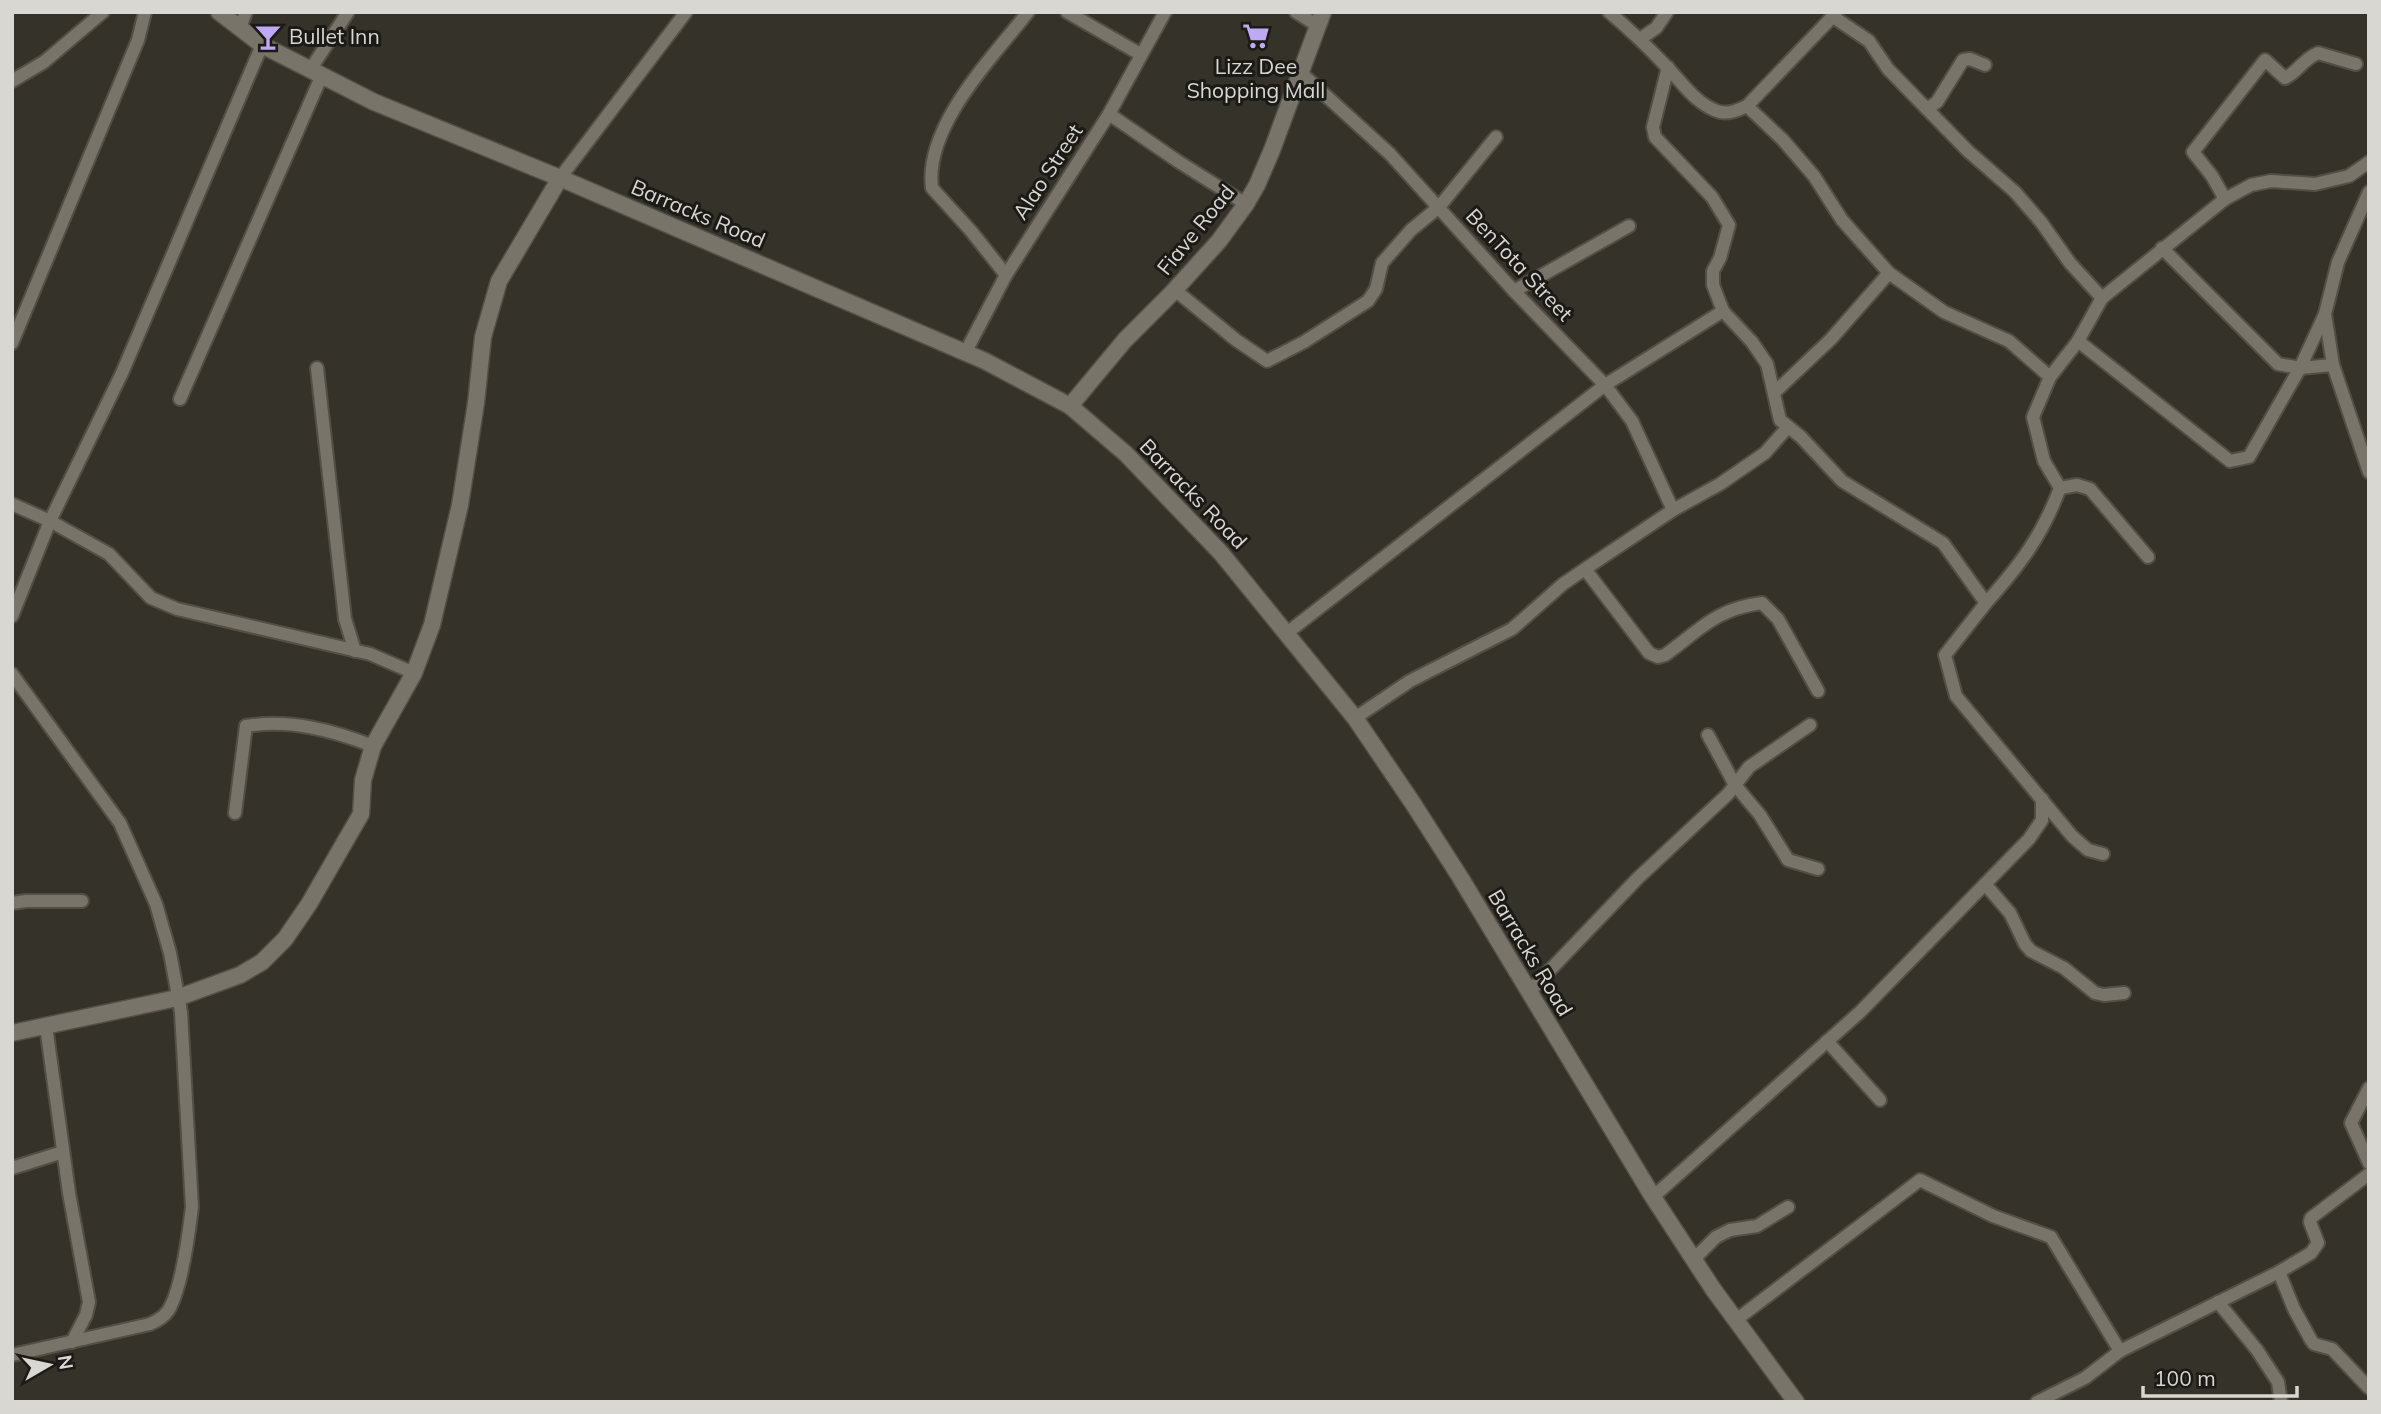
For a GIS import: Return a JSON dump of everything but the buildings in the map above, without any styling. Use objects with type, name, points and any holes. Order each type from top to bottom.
[{"type":"street","points":[[12,81],[44,62],[103,12]]},
{"type":"street","points":[[12,343],[138,40],[145,12]]},
{"type":"street","name":"Barracks Road","points":[[219,12],[262,45],[374,102],[560,178],[965,353],[1070,406],[1126,454],[1221,553],[1355,718],[1419,812],[1653,1197],[1736,1320],[1796,1402]]},
{"type":"street","points":[[240,28],[246,12]]},
{"type":"street","points":[[180,400],[316,73],[348,12]]},
{"type":"street","points":[[12,1033],[177,998],[240,975],[262,962],[285,939],[309,904],[360,814],[363,780],[373,746],[414,673],[432,625],[460,505],[483,337],[499,281],[560,178],[686,12]]},
{"type":"street","points":[[1006,275],[932,188],[932,181],[935,152],[954,110],[1028,12]]},
{"type":"street","points":[[1067,12],[1140,54]]},
{"type":"street","name":"Alao Street","points":[[965,353],[1006,275],[1109,114],[1165,12]]},
{"type":"street","points":[[1296,12],[1321,19]]},
{"type":"street","points":[[1609,12],[1640,39],[1693,95],[1708,106],[1730,112],[1747,106],[1834,14],[1869,41],[1888,69],[1968,151],[2015,192],[2041,222],[2070,263],[2102,298]]},
{"type":"street","points":[[1656,12],[1656,28]]},
{"type":"street","points":[[1640,39],[1656,28],[1667,12]]},
{"type":"street","name":"Fiave Road","points":[[1070,406],[1125,340],[1219,241],[1246,204],[1257,185],[1321,19]]},
{"type":"street","points":[[12,617],[50,521],[122,373],[262,45]]},
{"type":"street","points":[[2225,199],[2212,176],[2193,152],[2265,60],[2285,78],[2293,74],[2304,59],[2318,53],[2356,64]]},
{"type":"street","points":[[1927,109],[1937,102],[1964,60],[1970,59],[1985,65]]},
{"type":"street","points":[[1668,67],[1653,127],[1655,137],[1712,197],[1729,225],[1720,258],[1713,271],[1713,285],[1723,311],[1752,342],[1767,364],[1780,420],[1842,481],[1942,543],[1986,603]]},
{"type":"street","name":"BenTota Street","points":[[1301,73],[1390,154],[1605,386],[1632,421],[1673,510]]},
{"type":"street","points":[[1747,106],[1783,140],[1806,167],[1842,220],[1889,273],[1944,312],[2009,341],[2050,377]]},
{"type":"street","points":[[1109,114],[1246,204]]},
{"type":"street","points":[[1175,290],[1236,340],[1267,361],[1304,342],[1368,301],[1376,289],[1382,263],[1411,230],[1439,207],[1496,137]]},
{"type":"street","points":[[2060,488],[2044,461],[2033,417],[2050,377],[2078,341],[2102,298],[2225,199],[2251,185],[2272,181],[2315,184],[2349,176],[2369,162]]},
{"type":"street","points":[[2078,341],[2230,460],[2249,457],[2300,368],[2325,314],[2338,262],[2369,192]]},
{"type":"street","points":[[1514,290],[1629,226]]},
{"type":"street","points":[[2162,248],[2278,364],[2300,368],[2333,365]]},
{"type":"street","points":[[1775,392],[1831,339],[1889,273]]},
{"type":"street","points":[[1287,633],[1605,386],[1723,311]]},
{"type":"street","points":[[2325,314],[2333,365],[2369,472]]},
{"type":"street","points":[[317,368],[345,619],[355,650]]},
{"type":"street","points":[[1355,718],[1410,681],[1512,629],[1563,584],[1673,510],[1720,484],[1765,453],[1788,427]]},
{"type":"street","points":[[2060,488],[2077,485],[2090,489],[2148,557]]},
{"type":"street","points":[[2060,488],[2048,522],[2018,568],[1945,655],[1956,696],[2080,844],[2088,850],[2103,854]]},
{"type":"street","points":[[12,504],[50,521],[109,554],[151,598],[177,609],[370,654],[414,673]]},
{"type":"street","points":[[1585,569],[1649,653],[1658,657],[1669,652],[1717,615],[1742,606],[1762,603],[1778,619],[1818,691]]},
{"type":"street","points":[[12,674],[120,823],[156,904],[170,953],[181,1012],[192,1207],[190,1230],[175,1295],[166,1314],[150,1324],[12,1355]]},
{"type":"street","points":[[235,813],[246,726],[265,723],[307,726],[373,746]]},
{"type":"street","points":[[1530,992],[1638,878],[1728,794],[1749,767],[1810,725]]},
{"type":"street","points":[[1708,735],[1735,785],[1760,815],[1787,860],[1818,869]]},
{"type":"street","points":[[1653,1197],[1860,1012],[2038,827],[2042,820],[2042,799]]},
{"type":"street","points":[[1985,884],[2010,914],[2031,951],[2064,968],[2095,993],[2124,993]]},
{"type":"street","points":[[12,903],[82,901]]},
{"type":"street","points":[[46,1026],[63,1152],[89,1302],[86,1315],[72,1342]]},
{"type":"street","points":[[1827,1041],[1880,1100]]},
{"type":"street","points":[[2369,1088],[2351,1123],[2369,1163]]},
{"type":"street","points":[[12,1168],[63,1152]]},
{"type":"street","points":[[2037,1402],[2085,1378],[2120,1351],[2279,1272],[2311,1253],[2318,1243],[2310,1222],[2314,1216],[2369,1174]]},
{"type":"street","points":[[1736,1320],[1920,1180],[1993,1216],[2051,1237],[2120,1351]]},
{"type":"street","points":[[1694,1259],[1716,1237],[1730,1230],[1757,1226],[1788,1207]]},
{"type":"street","points":[[2279,1272],[2294,1309],[2314,1344],[2332,1349],[2369,1388]]},
{"type":"street","points":[[2218,1302],[2257,1350],[2278,1382],[2281,1402]]},
{"type":"place","name":"Lizz Dee Shopping Mall","points":[[1256,36]]},
{"type":"place","name":"Bullet Inn","points":[[268,37]]}]
